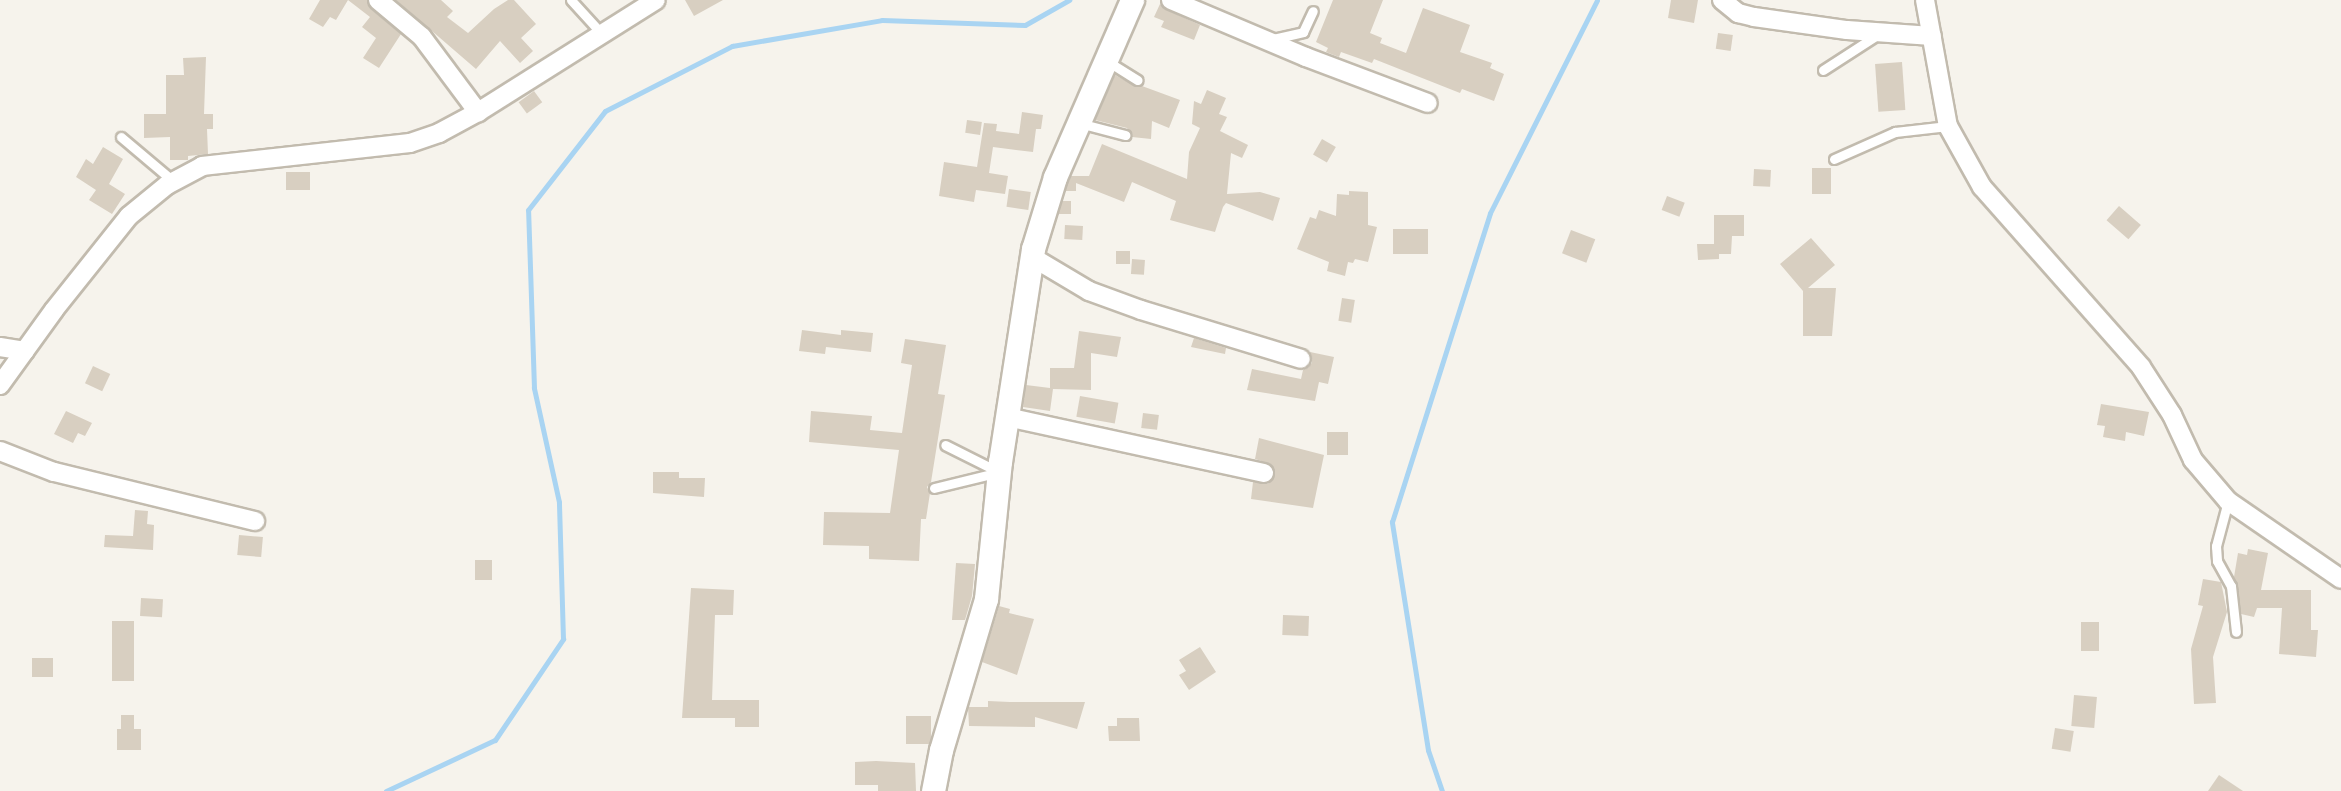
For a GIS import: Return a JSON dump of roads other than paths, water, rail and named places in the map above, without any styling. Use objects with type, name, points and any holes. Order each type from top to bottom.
[{"type":"street","points":[[378,0],[422,37],[478,112]]},
{"type":"street","points":[[0,385],[129,216],[173,181],[202,166],[410,143],[478,112],[656,0]]},
{"type":"street","points":[[933,791],[941,750],[986,599],[999,472],[1032,257],[1055,177],[1132,0]]},
{"type":"street","points":[[1171,0],[1428,103]]},
{"type":"street","points":[[1722,0],[1738,13],[1754,17],[1932,36]]},
{"type":"street","points":[[1925,0],[1948,126],[1982,187],[2141,367],[2172,415],[2193,460],[2228,501],[2341,579]]},
{"type":"street","points":[[1032,257],[1089,291],[1301,359]]},
{"type":"street","points":[[0,347],[24,351]]},
{"type":"street","points":[[1007,417],[1264,473]]},
{"type":"street","points":[[0,452],[54,472],[255,521]]},
{"type":"lane","points":[[571,0],[602,34]]},
{"type":"lane","points":[[1266,40],[1303,32],[1313,11]]},
{"type":"lane","points":[[1823,70],[1881,32]]},
{"type":"lane","points":[[1105,60],[1138,80]]},
{"type":"lane","points":[[1077,122],[1125,135]]},
{"type":"lane","points":[[1834,159],[1895,132],[1948,126]]},
{"type":"lane","points":[[121,137],[173,181]]},
{"type":"lane","points":[[945,445],[999,472]]},
{"type":"lane","points":[[934,488],[999,472]]},
{"type":"lane","points":[[2228,501],[2217,561],[2231,586],[2236,632]]},
{"type":"waterway","points":[[386,791],[495,740],[563,639],[559,502],[534,388],[528,210],[605,111],[732,46],[882,20],[1025,25],[1069,0]]},
{"type":"waterway","points":[[1442,791],[1428,750],[1392,522],[1490,213],[1597,0]]}]
